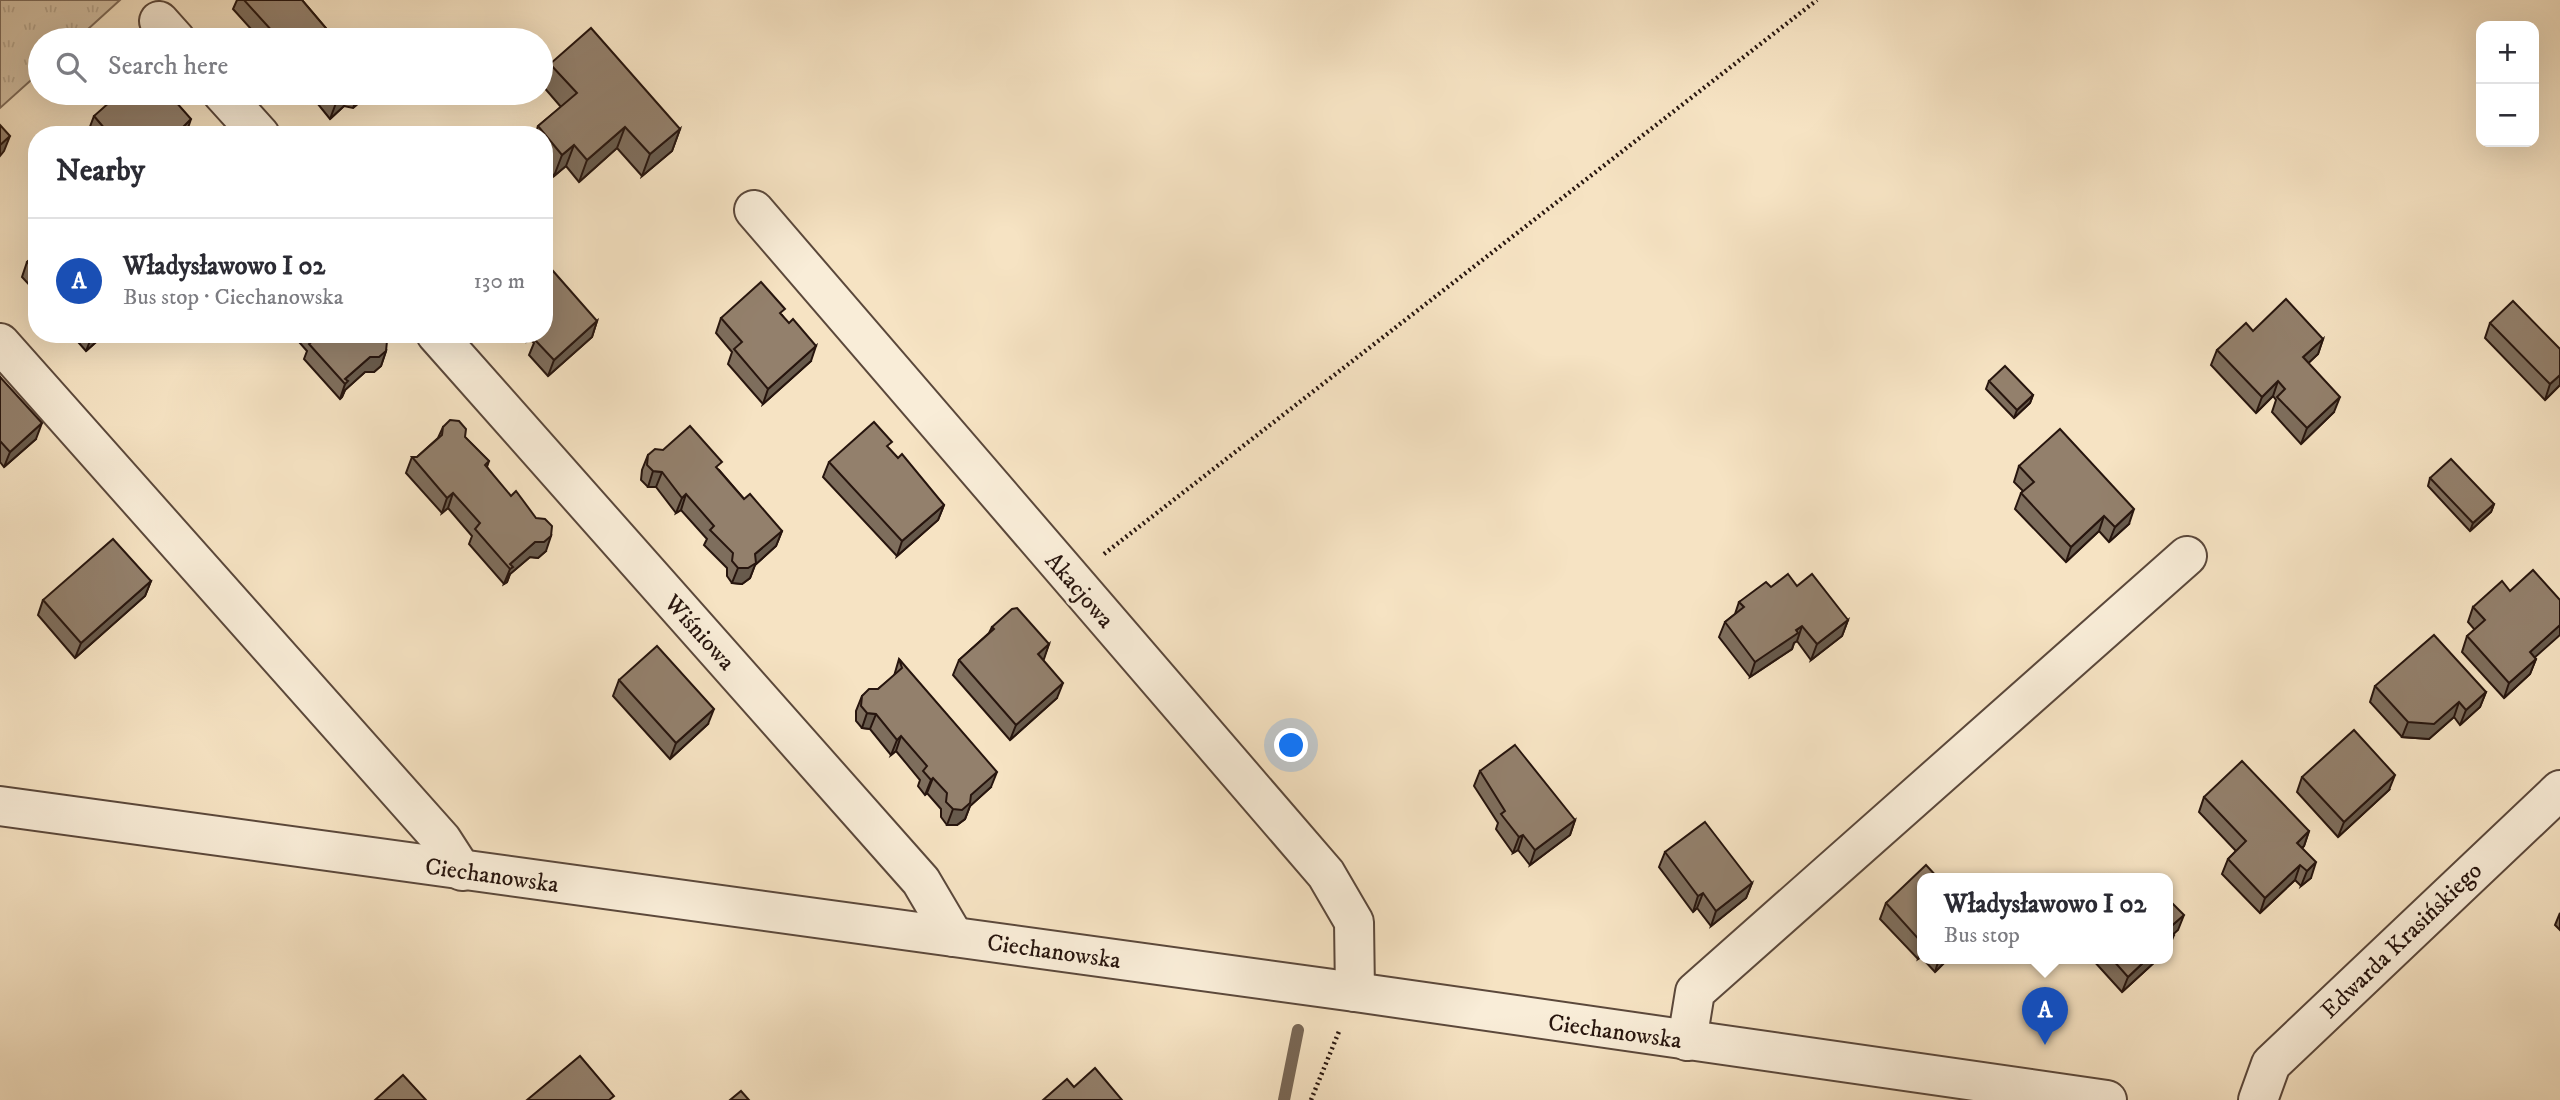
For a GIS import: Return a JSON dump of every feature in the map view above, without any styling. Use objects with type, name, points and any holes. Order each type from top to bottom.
[{"type":"street","points":[[233,105],[252,126]]},
{"type":"street","name":"Akacjowa","points":[[754,210],[1326,874],[1354,922],[1355,992]]},
{"type":"street","points":[[0,343],[442,840],[462,871]]},
{"type":"street","name":"Wiśniowa","points":[[444,343],[921,881],[954,937]]},
{"type":"street","points":[[1686,1041],[1695,992],[2187,556]]},
{"type":"street","name":"Edwarda Krasińskiego","points":[[2258,1100],[2271,1064],[2560,790]]},
{"type":"street","name":"Ciechanowska","points":[[0,806],[1355,992],[2107,1100]]},
{"type":"path","points":[[1070,580],[1816,0]]},
{"type":"path","points":[[1311,1100],[1355,992]]},
{"type":"green space","points":[[0,0],[120,0],[89,28],[28,28],[28,83],[0,108]]},
{"type":"building","points":[[244,0],[302,0],[326,28],[269,28]]},
{"type":"building","points":[[591,28],[680,129],[650,154],[625,127],[587,160],[574,145],[562,155],[553,144],[553,126],[538,126],[577,93],[553,67],[553,61]]},
{"type":"building","points":[[106,105],[179,105],[191,119],[184,126],[102,126],[94,116]]},
{"type":"building","points":[[0,125],[10,136],[0,145]]},
{"type":"building","points":[[553,271],[597,321],[554,360],[538,343],[553,343]]},
{"type":"building","points":[[761,282],[785,309],[780,313],[789,323],[793,319],[816,346],[768,389],[734,349],[742,342],[721,318]]},
{"type":"building","points":[[2286,299],[2323,339],[2303,357],[2340,397],[2307,428],[2277,397],[2285,389],[2278,381],[2262,397],[2217,350],[2246,323],[2253,331]]},
{"type":"building","points":[[2513,301],[2560,349],[2560,375],[2550,384],[2490,323]]},
{"type":"building","points":[[387,343],[386,351],[379,357],[370,357],[345,379],[348,381],[345,384],[309,344]]},
{"type":"building","points":[[2005,366],[2033,395],[2017,410],[1989,381]]},
{"type":"building","points":[[0,377],[42,423],[10,452],[0,441]]},
{"type":"building","points":[[450,420],[459,421],[466,429],[465,437],[489,461],[485,465],[511,496],[516,491],[536,518],[545,519],[552,526],[551,536],[544,542],[535,542],[510,564],[513,567],[510,569],[475,529],[480,523],[453,493],[447,498],[412,457],[417,457],[442,435],[443,427]]},
{"type":"building","points":[[874,422],[892,442],[887,446],[898,458],[902,454],[944,505],[902,541],[829,462]]},
{"type":"building","points":[[690,426],[722,462],[716,467],[744,499],[750,494],[782,531],[755,554],[756,563],[748,568],[738,568],[732,561],[733,553],[710,530],[714,526],[686,494],[682,498],[662,472],[653,471],[647,465],[648,455],[655,449],[663,450]]},
{"type":"building","points":[[2060,429],[2134,509],[2115,527],[2104,516],[2071,547],[2021,493],[2034,482],[2019,466]]},
{"type":"building","points":[[2451,459],[2494,504],[2473,523],[2430,478]]},
{"type":"building","points":[[113,539],[151,581],[81,643],[43,600]]},
{"type":"building","points":[[2533,570],[2560,600],[2560,625],[2530,652],[2536,659],[2509,683],[2467,636],[2485,620],[2473,607],[2502,581],[2510,591]]},
{"type":"building","points":[[1788,574],[1797,586],[1812,574],[1848,620],[1817,644],[1802,626],[1796,630],[1798,633],[1755,662],[1725,622],[1744,607],[1739,602],[1766,582],[1771,587]]},
{"type":"building","points":[[1017,608],[1049,644],[1038,654],[1063,683],[1016,725],[959,660],[1012,609]]},
{"type":"building","points":[[2434,635],[2486,692],[2466,710],[2459,702],[2434,724],[2408,722],[2375,686]]},
{"type":"building","points":[[657,646],[714,709],[676,743],[619,680]]},
{"type":"building","points":[[899,659],[997,772],[971,795],[970,803],[962,810],[953,809],[946,802],[947,793],[923,771],[927,766],[901,736],[897,740],[876,714],[867,713],[861,706],[862,696],[869,689],[878,689],[902,668]]},
{"type":"building","points":[[2354,730],[2395,775],[2344,822],[2302,777]]},
{"type":"building","points":[[1515,745],[1575,820],[1535,850],[1523,835],[1519,837],[1501,814],[1505,811],[1480,771]]},
{"type":"building","points":[[2242,761],[2309,831],[2297,843],[2316,862],[2307,871],[2300,865],[2265,898],[2228,859],[2246,841],[2204,797]]},
{"type":"building","points":[[1705,822],[1752,883],[1716,911],[1703,893],[1698,896],[1665,852]]},
{"type":"building","points":[[1926,865],[1933,873],[1918,873]]},
{"type":"building","points":[[1917,874],[1917,937],[1886,903]]},
{"type":"building","points":[[2173,904],[2184,915],[2173,925]]},
{"type":"building","points":[[2116,964],[2142,964],[2128,977]]},
{"type":"building","points":[[580,1056],[614,1096],[609,1100],[527,1100]]},
{"type":"building","points":[[1095,1068],[1122,1100],[1043,1100],[1067,1079],[1074,1087]]},
{"type":"building","points":[[403,1075],[426,1100],[375,1100]]},
{"type":"building","points":[[741,1091],[749,1100],[730,1100]]},
{"type":"waterway","points":[[1284,1100],[1298,1030]]},
{"type":"place","name":"Władysławowo I 02","points":[[2045,1045]]}]
